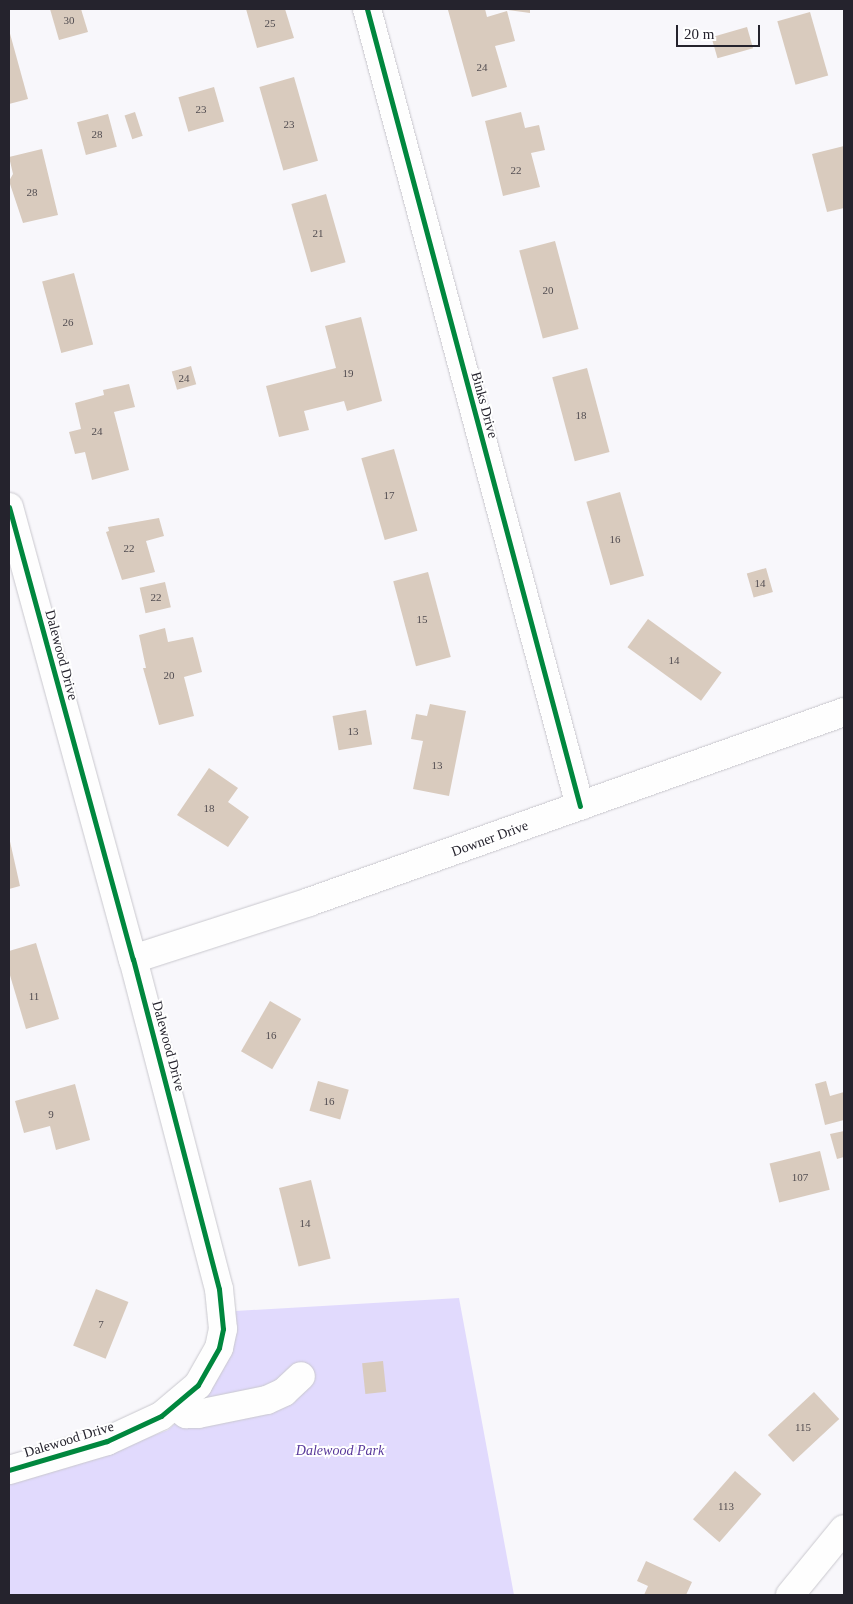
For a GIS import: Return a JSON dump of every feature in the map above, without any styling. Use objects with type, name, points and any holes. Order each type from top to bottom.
[{"type":"street","name":"Binks Drive","points":[[367,9],[580,806]]},
{"type":"street","name":"Dalewood Drive","points":[[9,507],[133,959],[223,1307],[223,1329],[209,1368],[198,1385],[175,1406],[136,1429],[107,1441],[9,1470]]},
{"type":"street","name":"Downer Drive","points":[[133,959],[310,902],[844,712]]},
{"type":"street","points":[[175,1406],[186,1414],[198,1414],[267,1400],[284,1392],[300,1376]]},
{"type":"street","points":[[790,1595],[844,1529]]},
{"type":"green space","name":"Dalewood Park","points":[[459,1298],[514,1595],[9,1595],[9,1479],[133,1443],[168,1430],[186,1414],[233,1335],[235,1311]]},
{"type":"building","points":[[50,9],[81,9],[88,32],[59,40]]},
{"type":"building","points":[[246,9],[285,9],[294,38],[257,48]]},
{"type":"building","points":[[485,9],[487,17],[507,11],[515,41],[495,46],[507,87],[472,97],[448,10]]},
{"type":"building","points":[[501,9],[530,9],[530,13]]},
{"type":"building","points":[[810,12],[828,75],[796,85],[777,21]]},
{"type":"building","points":[[747,27],[753,48],[717,58],[711,37]]},
{"type":"building","points":[[9,30],[28,99],[9,104]]},
{"type":"building","points":[[294,77],[318,161],[283,171],[259,87]]},
{"type":"building","points":[[214,87],[224,122],[188,132],[178,97]]},
{"type":"building","points":[[135,112],[143,136],[132,139],[125,115]]},
{"type":"building","points":[[521,112],[525,128],[539,125],[545,150],[531,153],[540,187],[503,196],[485,121]]},
{"type":"building","points":[[108,114],[117,147],[86,155],[77,122]]},
{"type":"building","points":[[844,146],[844,208],[827,212],[812,154]]},
{"type":"building","points":[[42,149],[58,215],[23,223],[9,181],[13,174],[9,157]]},
{"type":"building","points":[[326,194],[346,262],[311,272],[291,204]]},
{"type":"building","points":[[555,241],[579,329],[543,338],[519,251]]},
{"type":"building","points":[[74,273],[93,344],[61,353],[42,282]]},
{"type":"building","points":[[361,317],[382,401],[347,411],[344,401],[304,411],[309,430],[279,437],[266,386],[336,368],[325,326]]},
{"type":"building","points":[[191,366],[196,384],[177,390],[172,372]]},
{"type":"building","points":[[587,368],[610,452],[575,461],[552,377]]},
{"type":"building","points":[[129,384],[135,407],[114,412],[129,470],[92,480],[85,452],[75,454],[69,432],[81,429],[75,403],[104,395],[103,390]]},
{"type":"building","points":[[394,449],[417,531],[385,540],[361,458]]},
{"type":"building","points":[[620,492],[644,576],[610,585],[586,502]]},
{"type":"building","points":[[159,518],[164,536],[146,541],[155,572],[122,580],[106,532],[109,531],[108,527]]},
{"type":"building","points":[[766,568],[773,592],[754,598],[747,574]]},
{"type":"building","points":[[428,572],[451,657],[416,666],[393,581]]},
{"type":"building","points":[[165,582],[171,607],[146,613],[140,588]]},
{"type":"building","points":[[648,619],[722,672],[701,701],[627,647]]},
{"type":"building","points":[[165,628],[168,642],[193,637],[202,672],[184,677],[194,716],[159,725],[143,668],[146,668],[139,635]]},
{"type":"building","points":[[430,704],[466,711],[449,796],[413,789],[423,741],[411,739],[416,714],[427,716]]},
{"type":"building","points":[[366,710],[372,744],[339,750],[333,716]]},
{"type":"building","points":[[209,768],[238,788],[228,802],[249,817],[228,847],[177,815]]},
{"type":"building","points":[[9,837],[20,886],[9,889]]},
{"type":"building","points":[[36,943],[59,1019],[26,1029],[9,972],[9,951]]},
{"type":"building","points":[[270,1001],[301,1019],[272,1069],[241,1051]]},
{"type":"building","points":[[318,1081],[349,1090],[340,1120],[309,1111]]},
{"type":"building","points":[[826,1081],[830,1096],[844,1092],[844,1120],[825,1125],[815,1084]]},
{"type":"building","points":[[75,1084],[90,1140],[56,1150],[50,1126],[24,1133],[15,1101]]},
{"type":"building","points":[[844,1131],[844,1157],[837,1159],[830,1134]]},
{"type":"building","points":[[820,1151],[830,1190],[779,1202],[770,1164]]},
{"type":"building","points":[[311,1180],[331,1259],[299,1267],[279,1188]]},
{"type":"building","points":[[96,1289],[128,1302],[106,1359],[73,1346]]},
{"type":"building","points":[[383,1361],[386,1392],[365,1394],[362,1363]]},
{"type":"building","points":[[814,1392],[839,1419],[793,1462],[768,1435]]},
{"type":"building","points":[[735,1471],[761,1494],[719,1542],[693,1519]]},
{"type":"building","points":[[646,1561],[692,1582],[686,1595],[644,1595],[648,1586],[637,1581]]},
{"type":"cycle path","points":[[367,9],[580,806]]},
{"type":"cycle path","points":[[9,507],[133,959],[219,1289],[223,1329],[219,1348],[198,1385],[161,1416],[107,1441],[9,1470]]}]
